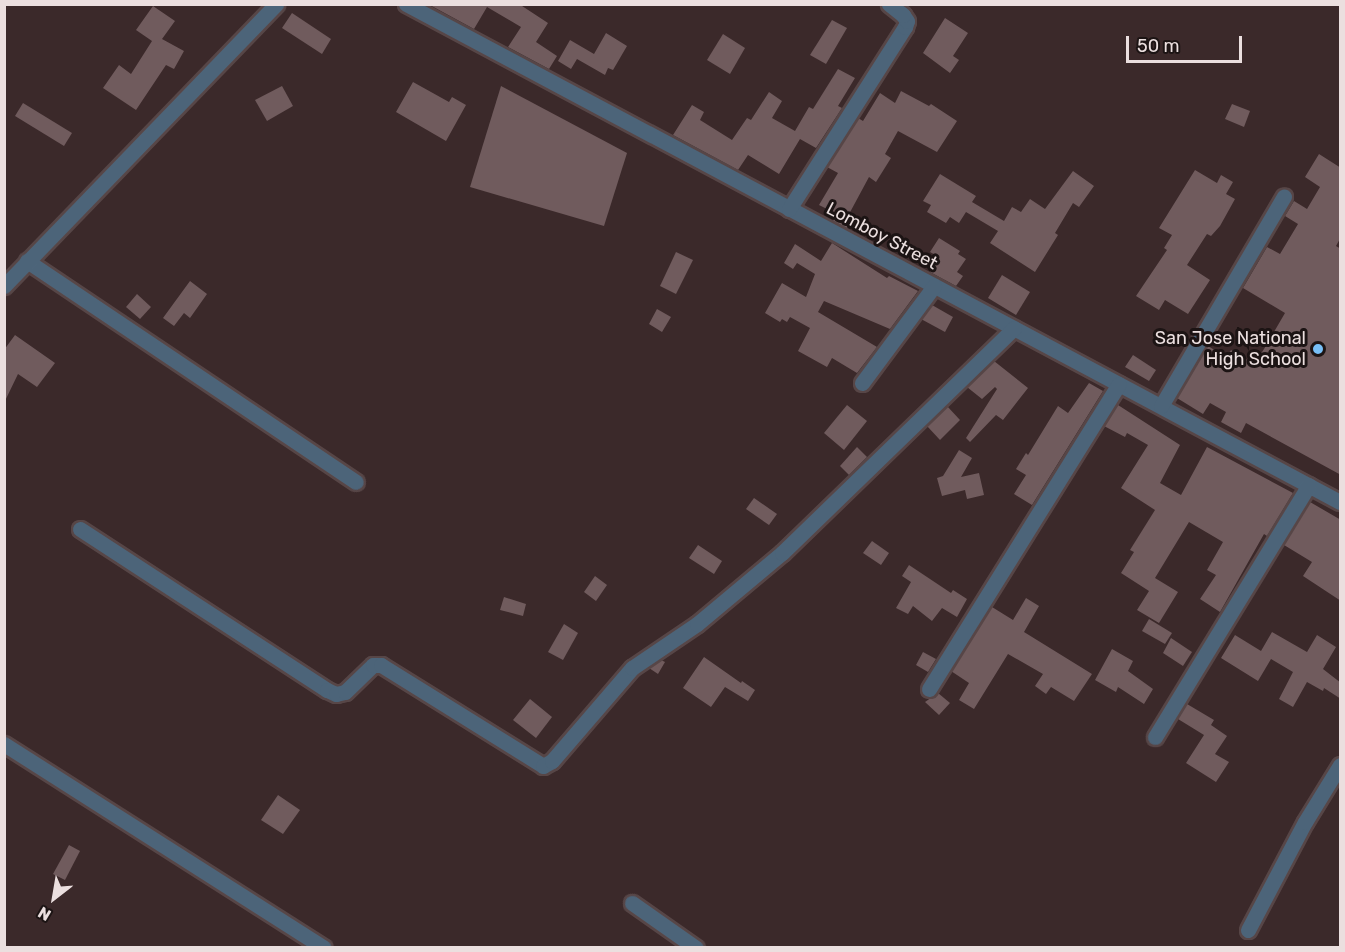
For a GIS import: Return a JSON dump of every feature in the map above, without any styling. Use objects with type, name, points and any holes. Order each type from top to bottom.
[{"type":"street","points":[[4,286],[276,4]]},
{"type":"street","name":"Lomboy Street","points":[[406,4],[1341,502]]},
{"type":"street","points":[[789,209],[904,27],[906,21],[903,15],[889,4]]},
{"type":"street","points":[[1161,406],[1284,196]]},
{"type":"street","points":[[27,261],[356,482]]},
{"type":"street","points":[[862,384],[934,286]]},
{"type":"street","points":[[80,529],[327,690],[336,694],[345,692],[373,665],[381,665],[543,766],[552,761],[632,668],[697,624],[782,553],[1014,328]]},
{"type":"street","points":[[929,689],[1119,384]]},
{"type":"street","points":[[1155,737],[1309,485]]},
{"type":"street","points":[[4,744],[324,948]]},
{"type":"street","points":[[1248,930],[1305,822],[1341,765]]},
{"type":"street","points":[[632,903],[696,948]]},
{"type":"building","points":[[428,4],[519,4],[548,23],[536,42],[557,56],[549,69],[508,47],[521,27],[487,7],[474,29]]},
{"type":"building","points":[[153,6],[175,21],[162,39],[184,51],[174,69],[166,65],[136,110],[103,88],[119,65],[131,74],[152,41],[136,30]]},
{"type":"building","points":[[292,13],[331,39],[322,54],[282,28]]},
{"type":"building","points":[[945,18],[968,33],[953,56],[959,60],[950,73],[923,53]]},
{"type":"building","points":[[832,20],[847,28],[826,64],[810,55]]},
{"type":"building","points":[[606,33],[627,46],[613,70],[608,68],[605,75],[577,59],[571,69],[558,61],[570,40],[594,54]]},
{"type":"building","points":[[723,34],[745,48],[730,74],[707,60]]},
{"type":"building","points":[[838,69],[855,78],[838,106],[842,108],[816,148],[800,139],[779,174],[748,155],[738,170],[673,135],[692,105],[704,112],[700,120],[732,140],[747,118],[751,120],[769,92],[782,101],[772,118],[795,131],[809,107],[813,109]]},
{"type":"building","points":[[413,82],[449,102],[452,97],[466,105],[446,141],[396,112]]},
{"type":"building","points":[[282,86],[293,106],[267,121],[255,100]]},
{"type":"building","points":[[501,86],[627,153],[604,226],[470,187]]},
{"type":"building","points":[[901,91],[929,106],[931,104],[957,121],[937,152],[898,131],[885,154],[891,158],[876,182],[869,177],[848,216],[852,219],[847,228],[833,221],[837,214],[819,205],[838,173],[827,167],[858,118],[863,121],[880,93],[895,103]]},
{"type":"building","points":[[23,103],[72,133],[64,146],[15,116]]},
{"type":"building","points":[[1232,104],[1250,111],[1244,127],[1225,119]]},
{"type":"building","points":[[1319,154],[1341,168],[1341,237],[1336,246],[1341,249],[1341,475],[1246,423],[1241,433],[1221,422],[1226,412],[1210,403],[1203,414],[1177,398],[1208,346],[1226,357],[1231,350],[1254,364],[1285,313],[1243,288],[1267,247],[1280,254],[1298,224],[1285,216],[1294,201],[1307,209],[1320,187],[1305,177]]},
{"type":"building","points":[[1195,170],[1217,183],[1221,175],[1233,182],[1226,194],[1235,199],[1220,226],[1211,236],[1207,234],[1187,265],[1210,280],[1188,314],[1165,300],[1159,310],[1136,296],[1167,250],[1164,248],[1172,235],[1159,228]]},
{"type":"building","points":[[1073,171],[1094,186],[1079,207],[1073,203],[1055,233],[1058,235],[1035,272],[990,243],[998,231],[966,212],[959,223],[950,217],[946,223],[927,212],[931,205],[923,201],[940,174],[976,196],[972,202],[1004,221],[1012,207],[1021,212],[1030,199],[1045,209]]},
{"type":"building","points":[[939,238],[960,251],[958,254],[966,259],[957,272],[963,276],[956,286],[930,272],[939,257],[930,252]]},
{"type":"building","points":[[832,243],[887,278],[889,276],[918,291],[890,329],[824,301],[818,312],[877,347],[857,373],[832,358],[827,367],[798,351],[810,328],[790,317],[787,322],[782,319],[780,322],[765,313],[782,283],[806,297],[815,274],[797,263],[793,269],[784,263],[795,244],[821,261]]},
{"type":"building","points":[[676,252],[693,260],[676,294],[660,286]]},
{"type":"building","points":[[1002,275],[1030,292],[1016,315],[988,298]]},
{"type":"building","points":[[190,281],[207,294],[190,318],[184,313],[174,326],[163,318]]},
{"type":"building","points":[[137,294],[151,307],[140,319],[126,307]]},
{"type":"building","points":[[932,305],[953,317],[945,332],[921,319]]},
{"type":"building","points":[[657,309],[671,317],[662,332],[649,324]]},
{"type":"building","points":[[15,335],[55,363],[37,387],[18,374],[4,403],[4,350]]},
{"type":"building","points":[[1133,355],[1156,370],[1149,381],[1125,367]]},
{"type":"building","points":[[994,361],[1028,388],[1003,420],[996,415],[970,442],[966,438],[997,389],[995,387],[982,399],[967,387]]},
{"type":"building","points":[[1089,383],[1103,391],[1032,505],[1014,494],[1026,475],[1016,469],[1026,453],[1028,455],[1058,406],[1068,413]]},
{"type":"building","points":[[847,405],[867,421],[844,450],[824,433]]},
{"type":"building","points":[[1118,405],[1180,445],[1160,483],[1181,495],[1207,447],[1293,493],[1267,536],[1264,534],[1220,612],[1200,599],[1216,575],[1207,570],[1223,542],[1189,522],[1155,578],[1178,592],[1159,623],[1137,610],[1149,591],[1121,573],[1134,552],[1130,550],[1155,510],[1121,488],[1148,445],[1127,433],[1125,437],[1104,426]]},
{"type":"building","points":[[947,406],[960,420],[940,440],[927,426]]},
{"type":"building","points":[[857,447],[867,457],[849,475],[840,466]]},
{"type":"building","points":[[959,450],[972,458],[961,477],[979,473],[984,495],[967,499],[965,490],[942,496],[937,478],[943,476]]},
{"type":"building","points":[[754,498],[777,514],[769,525],[746,509]]},
{"type":"building","points":[[1310,502],[1341,520],[1341,601],[1303,576],[1312,562],[1284,545]]},
{"type":"building","points":[[872,541],[889,553],[881,565],[863,553]]},
{"type":"building","points":[[698,545],[722,561],[714,574],[689,558]]},
{"type":"building","points":[[909,565],[951,593],[953,590],[967,599],[957,617],[942,608],[932,621],[913,606],[908,614],[896,608],[911,582],[902,576]]},
{"type":"building","points":[[595,576],[607,585],[596,601],[584,592]]},
{"type":"building","points":[[504,597],[526,604],[523,616],[500,610]]},
{"type":"building","points":[[1026,598],[1039,606],[1024,632],[1092,674],[1074,701],[1051,687],[1046,694],[1035,686],[1043,674],[1008,654],[974,709],[959,700],[969,683],[951,671],[992,607],[1013,620]]},
{"type":"building","points":[[1149,619],[1172,633],[1165,644],[1142,631]]},
{"type":"building","points":[[564,624],[578,633],[563,660],[548,652]]},
{"type":"building","points":[[1272,632],[1307,652],[1317,635],[1336,647],[1323,669],[1341,683],[1341,699],[1324,688],[1323,691],[1307,682],[1293,707],[1279,699],[1293,672],[1271,659],[1258,681],[1221,658],[1235,635],[1261,651]]},
{"type":"building","points":[[1171,638],[1192,652],[1183,666],[1163,653]]},
{"type":"building","points":[[1112,649],[1133,661],[1128,671],[1153,689],[1144,704],[1118,687],[1116,692],[1095,680]]},
{"type":"building","points":[[923,652],[936,659],[928,672],[916,665]]},
{"type":"building","points":[[704,657],[755,690],[748,701],[725,687],[711,707],[683,688]]},
{"type":"building","points":[[661,660],[665,662],[658,674],[649,668]]},
{"type":"building","points":[[938,693],[950,703],[939,715],[925,702]]},
{"type":"building","points":[[530,699],[552,717],[536,738],[513,720]]},
{"type":"building","points":[[1187,704],[1214,720],[1211,725],[1227,736],[1215,754],[1229,762],[1216,782],[1186,763],[1204,735],[1178,719]]},
{"type":"building","points":[[278,795],[300,810],[283,834],[261,820]]},
{"type":"building","points":[[69,845],[80,851],[65,880],[53,874]]},
{"type":"place","name":"San Jose National High School","points":[[1318,349]]}]
